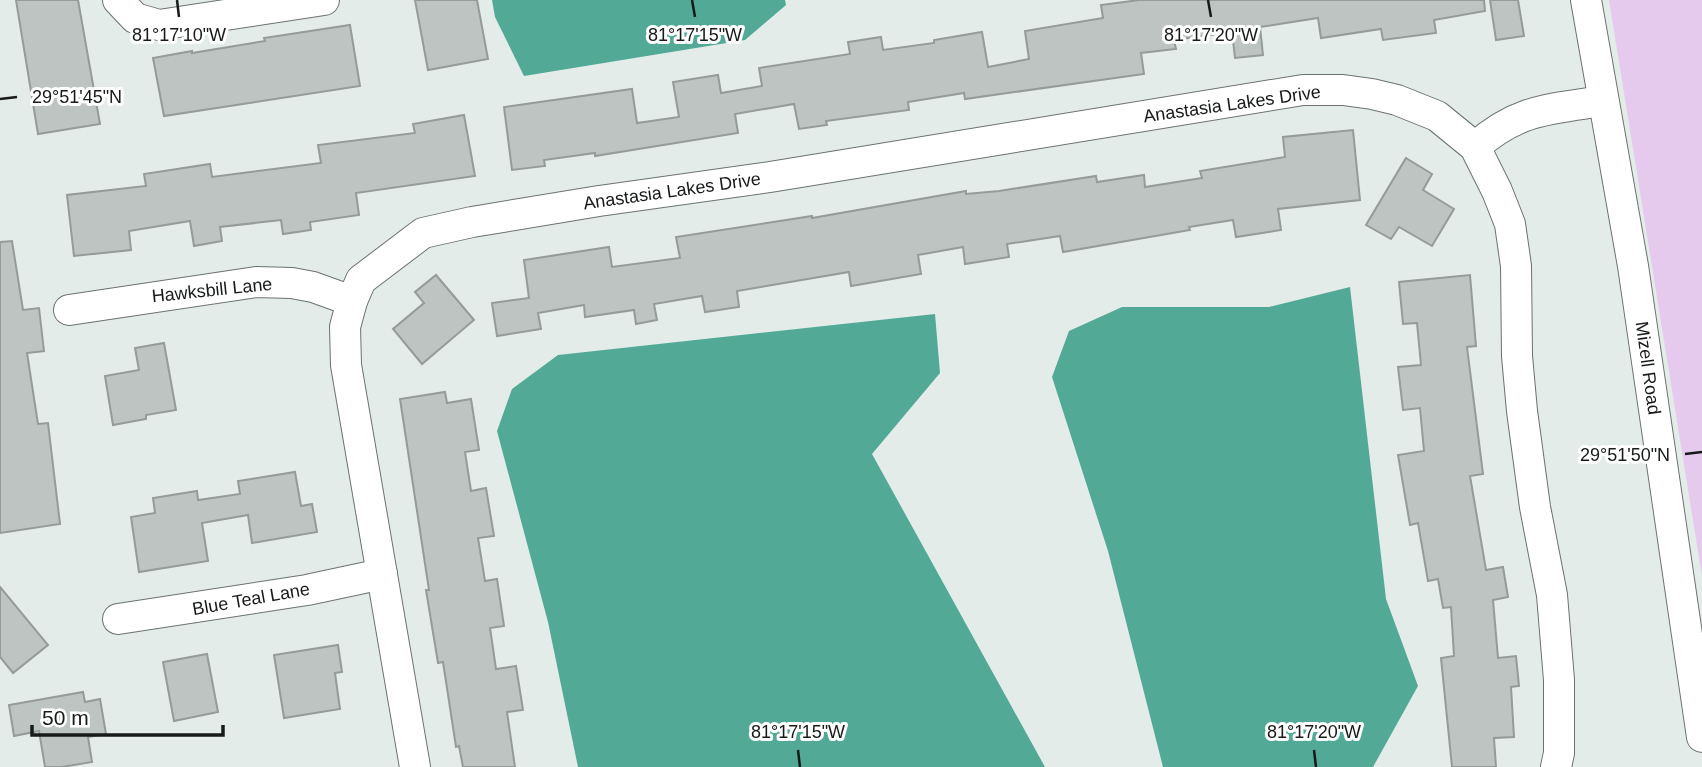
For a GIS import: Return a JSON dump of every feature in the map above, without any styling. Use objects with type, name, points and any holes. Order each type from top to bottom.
[{"type":"street","points":[[118,0],[135,18],[159,25],[324,0]]},
{"type":"street","name":"Mizell Road","points":[[1586,0],[1635,280],[1702,737]]},
{"type":"street","name":"Anastasia Lakes Drive","points":[[415,767],[346,365],[345,327],[361,279],[423,233],[573,205],[770,177],[1303,90],[1343,90],[1397,100],[1437,116],[1475,147],[1510,224],[1516,265],[1517,356],[1522,411],[1535,507],[1553,607],[1559,680],[1559,753],[1556,767]]},
{"type":"street","points":[[1475,147],[1494,130],[1521,116],[1540,110],[1603,101]]},
{"type":"street","name":"Hawksbill Lane","points":[[69,310],[256,282],[292,282],[352,301]]},
{"type":"street","name":"Blue Teal Lane","points":[[118,619],[294,592],[382,575]]},
{"type":"shaded area","points":[[492,0],[785,0],[786,5],[745,40],[524,76],[495,17]]},
{"type":"shaded area","points":[[1609,0],[1702,0],[1702,576]]},
{"type":"shaded area","points":[[1350,287],[1386,599],[1418,686],[1373,767],[1163,767],[1108,551],[1052,377],[1069,331],[1122,307],[1269,307]]},
{"type":"shaded area","points":[[935,314],[940,373],[872,454],[1045,767],[578,767],[548,622],[497,431],[512,389],[558,355]]},
{"type":"building","points":[[16,0],[78,0],[100,124],[38,134]]},
{"type":"building","points":[[415,0],[477,0],[488,59],[428,70]]},
{"type":"building","points":[[1139,0],[1484,0],[1485,11],[1434,20],[1436,33],[1383,40],[1381,29],[1321,38],[1318,18],[1260,27],[1263,55],[1235,58],[1232,32],[1174,40],[1176,49],[1141,53],[1144,74],[965,99],[964,93],[908,102],[909,110],[826,121],[827,125],[799,129],[794,104],[735,114],[738,133],[595,156],[595,153],[544,160],[545,166],[512,170],[504,107],[632,89],[637,123],[679,117],[673,82],[718,75],[721,93],[762,86],[759,68],[850,54],[848,42],[881,37],[883,50],[934,43],[934,40],[982,32],[988,67],[1029,59],[1025,31],[1103,18],[1101,5]]},
{"type":"building","points":[[1490,0],[1518,0],[1524,36],[1496,40]]},
{"type":"building","points":[[350,25],[360,86],[164,116],[153,58]]},
{"type":"building","points":[[464,115],[475,176],[356,193],[359,215],[310,222],[311,230],[283,234],[281,220],[220,227],[222,241],[194,246],[190,221],[129,231],[131,250],[74,256],[67,195],[146,186],[144,174],[210,164],[212,177],[321,163],[318,145],[415,133],[413,124]]},
{"type":"building","points":[[1353,130],[1360,200],[1278,209],[1281,230],[1236,237],[1233,220],[1063,252],[1060,236],[1007,244],[1009,257],[965,264],[963,247],[918,255],[921,274],[851,286],[849,272],[737,291],[739,307],[705,312],[702,296],[654,304],[657,320],[636,324],[634,310],[585,317],[584,305],[538,313],[541,329],[497,336],[492,303],[529,298],[524,260],[609,247],[612,267],[680,258],[676,237],[812,218],[966,191],[966,194],[999,191],[1096,176],[1097,182],[1144,175],[1145,187],[1202,178],[1200,171],[1285,157],[1283,137]]},
{"type":"building","points":[[1406,158],[1432,174],[1423,190],[1454,209],[1432,246],[1399,227],[1391,239],[1366,225]]},
{"type":"building","points":[[12,241],[23,310],[39,308],[44,351],[27,353],[38,424],[48,423],[60,524],[0,533],[0,242]]},
{"type":"building","points":[[436,275],[474,320],[422,364],[393,329],[424,303],[415,292]]},
{"type":"building","points":[[1470,275],[1476,346],[1467,347],[1483,474],[1470,476],[1486,570],[1503,567],[1508,597],[1493,600],[1498,658],[1516,656],[1519,686],[1511,687],[1514,737],[1494,738],[1496,767],[1452,767],[1441,658],[1454,656],[1451,607],[1443,608],[1438,579],[1428,581],[1418,523],[1410,525],[1398,455],[1424,451],[1420,408],[1403,410],[1398,367],[1421,365],[1417,323],[1403,324],[1399,282]]},
{"type":"building","points":[[164,343],[176,410],[113,425],[105,376],[139,370],[135,348]]},
{"type":"building","points":[[445,392],[447,403],[471,399],[479,450],[465,452],[471,491],[486,488],[494,536],[478,538],[485,581],[497,579],[504,626],[490,628],[496,669],[516,666],[523,710],[507,712],[515,767],[463,767],[459,746],[456,747],[443,662],[438,663],[400,399]]},
{"type":"building","points":[[295,472],[301,506],[312,504],[317,532],[252,543],[248,515],[202,523],[208,561],[139,572],[131,517],[155,513],[153,498],[197,491],[198,500],[240,494],[238,481]]},
{"type":"building","points":[[0,587],[48,645],[13,673],[0,657]]},
{"type":"building","points":[[338,645],[342,672],[335,673],[340,709],[284,718],[274,655]]},
{"type":"building","points":[[207,654],[218,712],[174,721],[163,662]]},
{"type":"building","points":[[83,692],[85,702],[100,699],[106,734],[88,737],[92,762],[45,767],[39,731],[14,736],[9,705]]}]
